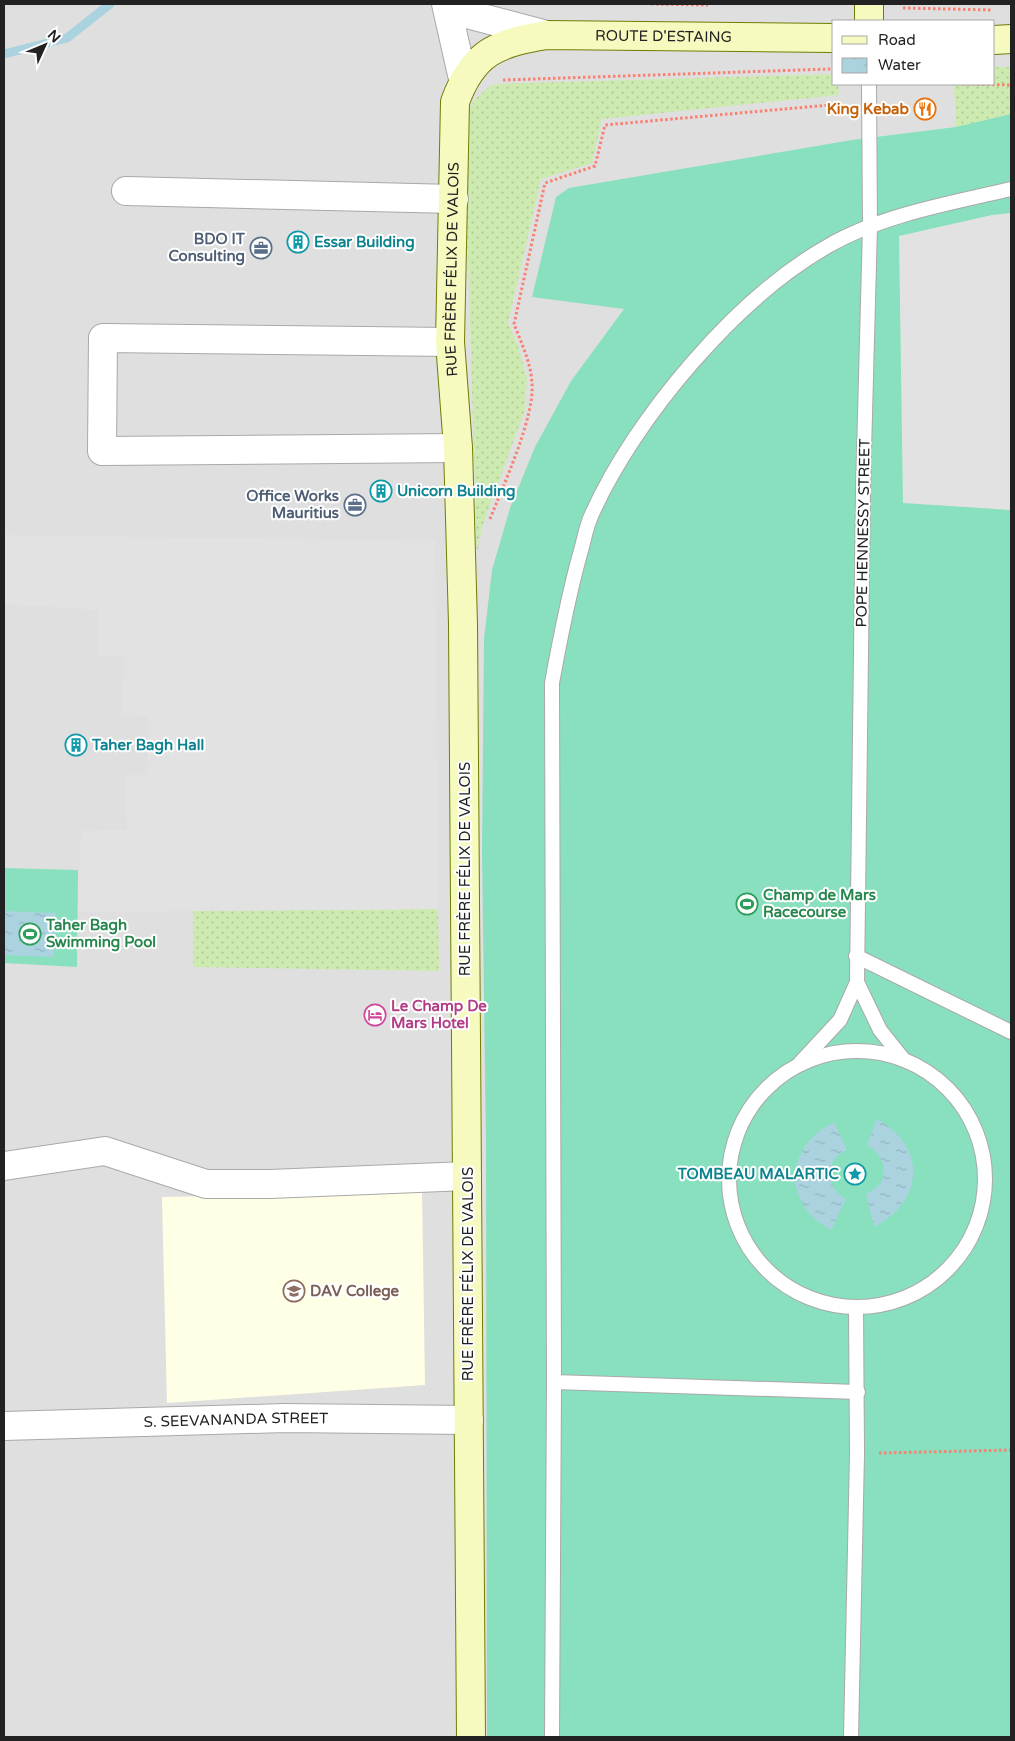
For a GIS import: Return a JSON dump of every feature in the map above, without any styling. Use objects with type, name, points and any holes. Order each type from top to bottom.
[{"type":"main road","points":[[869,4],[869,20]]},
{"type":"main road","name":"ROUTE D'ESTAING","points":[[496,48],[514,40],[547,35],[832,38]]},
{"type":"main road","points":[[995,40],[1011,40]]},
{"type":"main road","name":"RUE FRÈRE FÉLIX DE VALOIS","points":[[470,1737],[463,643],[458,448],[450,342],[455,102],[463,79],[476,62],[496,48]]},
{"type":"street","points":[[448,4],[467,14],[547,35]]},
{"type":"street","points":[[448,4],[463,79]]},
{"type":"street","points":[[126,191],[454,198]]},
{"type":"street","points":[[450,342],[103,338],[102,451],[458,448]]},
{"type":"street","points":[[4,1166],[105,1151],[206,1184],[270,1184],[467,1176]]},
{"type":"street","name":"S. SEEVANANDA STREET","points":[[4,1426],[285,1418],[469,1420]]},
{"type":"lane","name":"POPE HENNESSY STREET","points":[[857,982],[863,490],[870,226],[869,85]]},
{"type":"lane","points":[[552,1737],[554,1382],[552,683],[565,610],[591,515],[636,434],[706,347],[774,283],[828,246],[870,226],[1011,189]]},
{"type":"lane","points":[[856,956],[1011,1032]]},
{"type":"lane","points":[[857,982],[880,1030],[904,1060]]},
{"type":"lane","points":[[800,1063],[854,1049],[904,1060],[947,1085],[973,1120],[986,1161],[985,1203],[971,1243],[944,1277],[908,1299],[856,1308],[827,1305],[790,1289],[760,1264],[739,1230],[729,1192],[730,1153],[744,1116],[768,1085],[800,1063],[840,1020],[857,982]]},
{"type":"lane","points":[[850,1737],[858,1392],[856,1308]]},
{"type":"lane","points":[[554,1382],[858,1392]]},
{"type":"path","points":[[902,8],[1001,10]]},
{"type":"path","points":[[502,80],[832,69]]},
{"type":"path","points":[[995,85],[1011,85]]},
{"type":"path","points":[[487,528],[520,441],[530,404],[532,383],[522,344],[514,324],[545,183],[595,166],[605,125],[841,104]]},
{"type":"path","points":[[857,1454],[1011,1450]]},
{"type":"shaded area","points":[[4,4],[1011,4],[1011,1737],[4,1737]]},
{"type":"shaded area","points":[[1011,213],[1011,510],[903,503],[899,236],[992,215]]},
{"type":"shaded area","points":[[4,535],[435,541],[438,909],[78,912],[81,831],[127,830],[125,775],[147,775],[149,716],[122,715],[124,657],[97,655],[99,610],[4,604]]},
{"type":"shaded area","name":"DAV College","points":[[422,1192],[425,1385],[167,1403],[162,1197]]},
{"type":"green space","points":[[995,67],[1011,67],[1011,114],[956,127],[954,85],[995,85]]},
{"type":"green space","points":[[832,74],[832,85],[838,85],[839,95],[602,119],[592,163],[541,179],[508,323],[518,346],[527,379],[525,410],[482,527],[477,555],[464,126],[470,106],[483,92],[494,84]]},
{"type":"green space","name":"Champ de Mars Racecourse","points":[[1011,114],[1011,1737],[487,1737],[486,1142],[482,852],[484,639],[492,570],[510,508],[535,447],[571,381],[624,309],[532,297],[556,197],[569,188],[852,140],[956,127]]},
{"type":"green space","points":[[4,868],[78,870],[77,967],[4,963]]},
{"type":"green space","points":[[438,909],[439,971],[193,967],[193,911]]},
{"type":"water","name":"Taher Bagh Swimming Pool","points":[[4,911],[56,913],[54,957],[4,955]]},
{"type":"water","points":[[877,1119],[893,1131],[905,1144],[911,1159],[913,1174],[911,1189],[903,1203],[891,1216],[874,1227],[866,1195],[881,1183],[883,1166],[880,1157],[867,1145]]},
{"type":"water","points":[[834,1122],[847,1150],[839,1154],[834,1160],[830,1174],[831,1181],[839,1194],[846,1199],[831,1230],[815,1219],[804,1205],[797,1191],[795,1175],[798,1160],[806,1146],[818,1133]]},
{"type":"waterway","points":[[4,54],[67,38],[110,4]]},
{"type":"place","name":"King Kebab","points":[[925,109]]},
{"type":"place","name":"Essar Building","points":[[298,242]]},
{"type":"place","name":"BDO IT Consulting","points":[[261,248]]},
{"type":"place","name":"Unicorn Building","points":[[381,491]]},
{"type":"place","name":"Office Works Mauritius","points":[[355,505]]},
{"type":"place","name":"Taher Bagh Hall","points":[[76,745]]},
{"type":"place","name":"Champ de Mars Racecourse","points":[[747,904]]},
{"type":"place","name":"Taher Bagh Swimming Pool","points":[[30,934]]},
{"type":"place","name":"Le Champ De Mars Hotel","points":[[375,1015]]},
{"type":"place","name":"TOMBEAU MALARTIC","points":[[855,1174]]},
{"type":"place","name":"DAV College","points":[[294,1291]]}]
